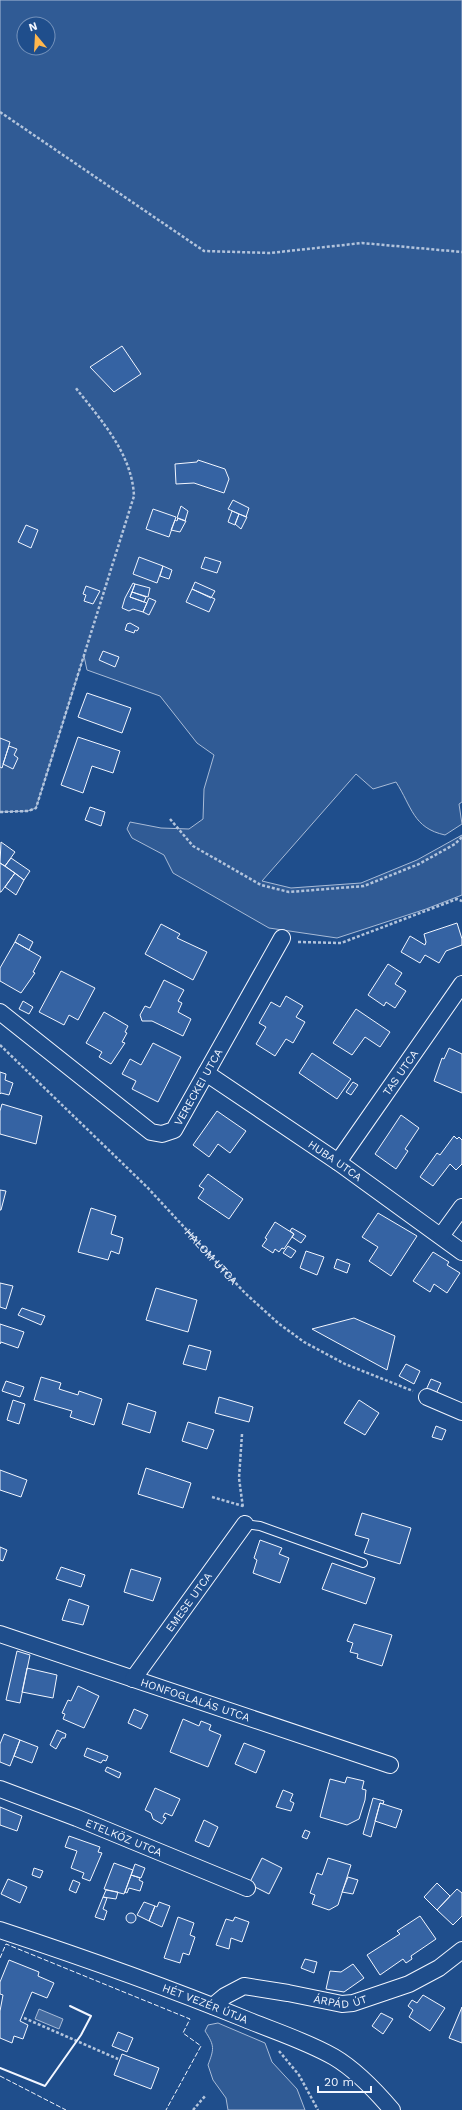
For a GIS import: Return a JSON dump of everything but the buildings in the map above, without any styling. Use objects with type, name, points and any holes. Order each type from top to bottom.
[{"type":"street","name":"VERECKEI UTCA","points":[[0,1012],[151,1132],[162,1134],[174,1130],[282,938]]},
{"type":"street","name":"TAS UTCA","points":[[338,1162],[462,984]]},
{"type":"street","name":"HUBA UTCA","points":[[206,1073],[338,1162],[462,1252]]},
{"type":"street","points":[[441,1236],[462,1207]]},
{"type":"street","points":[[427,1397],[462,1412]]},
{"type":"street","name":"EMESE UTCA","points":[[133,1680],[245,1524]]},
{"type":"street","name":"HONFOGLALÁS UTCA","points":[[0,1634],[133,1680],[390,1765]]},
{"type":"street","name":"ETELKÖZ UTCA","points":[[0,1789],[76,1818],[247,1888]]},
{"type":"street","name":"HÉT VEZÉR ÚTJA","points":[[0,1930],[83,1957],[213,2006],[334,2057],[361,2077],[392,2110]]},
{"type":"street","name":"ÁRPÁD ÚT","points":[[213,2006],[225,1996],[244,1986],[342,2004],[353,2003],[409,1984],[439,1968],[462,1950]]},
{"type":"lane","points":[[245,1524],[260,1526],[363,1563]]},
{"type":"path","points":[[0,112],[204,250],[270,252],[362,243],[462,252]]},
{"type":"path","points":[[0,812],[28,811],[36,808],[134,496],[134,480],[130,468],[111,433],[75,387]]},
{"type":"path","points":[[170,819],[193,846],[262,885],[289,892],[364,886],[419,864],[455,844],[462,837]]},
{"type":"path","points":[[282,938],[310,944],[341,942],[457,899],[462,901]]},
{"type":"path","name":"HALOM UTCA","points":[[0,1045],[147,1187],[245,1293],[278,1324],[304,1342],[345,1364],[427,1397]]},
{"type":"path","points":[[242,1434],[239,1478],[245,1524]]},
{"type":"path","points":[[212,1497],[243,1506]]},
{"type":"path","points":[[24,2018],[118,2059]]},
{"type":"path","points":[[283,2035],[277,2046],[281,2054],[299,2075],[318,2110]]},
{"type":"path","points":[[193,2110],[206,2095]]},
{"type":"shaded area","points":[[0,0],[462,0],[462,802],[459,804],[462,824],[445,835],[434,832],[420,822],[414,815],[396,782],[373,789],[356,774],[262,881],[291,888],[361,883],[417,860],[462,835],[462,895],[426,909],[337,938],[269,928],[173,873],[164,855],[132,838],[127,829],[130,822],[161,828],[189,829],[203,819],[204,789],[214,755],[197,743],[160,696],[87,670],[84,656],[36,808],[28,811],[0,812]]},
{"type":"shaded area","points":[[39,2009],[63,2019],[59,2029],[35,2019]]},
{"type":"shaded area","points":[[218,2023],[265,2043],[272,2062],[297,2089],[305,2110],[228,2110],[226,2098],[213,2080],[208,2065],[212,2051],[212,2044],[205,2031],[208,2025]]},
{"type":"fence","points":[[0,1958],[6,1944],[190,2019],[183,2033],[201,2046],[166,2110]]},
{"type":"fence","points":[[0,2076],[66,2110]]},
{"type":"wall","points":[[0,2068],[45,2086],[81,2035],[91,2016],[70,2006]]}]
